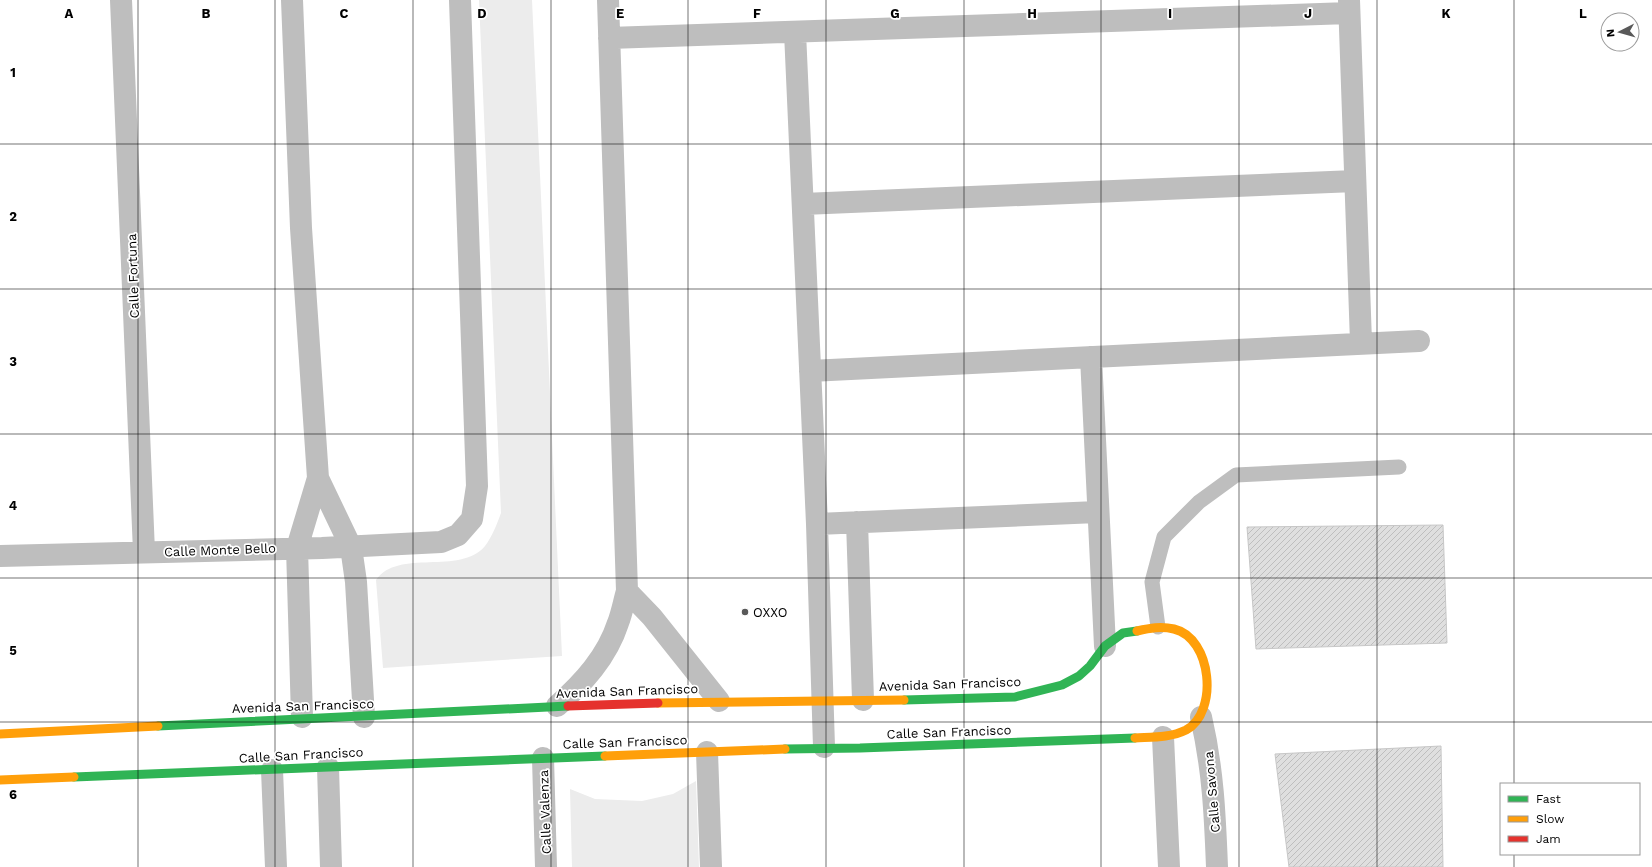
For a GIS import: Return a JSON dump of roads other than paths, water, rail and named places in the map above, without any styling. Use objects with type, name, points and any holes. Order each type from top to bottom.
[{"type":"street","name":"Calle Fortuna","points":[[121,0],[144,552]]},
{"type":"street","points":[[292,0],[301,228],[318,478],[297,548],[302,718]]},
{"type":"street","name":"Calle Monte Bello","points":[[0,556],[351,547],[441,542],[458,535],[472,519],[476,486],[460,0]]},
{"type":"street","points":[[557,706],[582,683],[603,655],[618,624],[627,591],[608,0]]},
{"type":"street","points":[[609,38],[795,32],[1349,6],[1361,342]]},
{"type":"street","points":[[795,32],[817,524],[824,746]]},
{"type":"street","points":[[803,204],[1356,181]]},
{"type":"street","points":[[810,372],[1361,342],[1419,341]]},
{"type":"street","points":[[1091,357],[1097,512],[1105,646]]},
{"type":"street","points":[[318,478],[351,547],[356,582],[364,717]]},
{"type":"street","points":[[817,524],[1097,512]]},
{"type":"street","points":[[857,522],[863,700]]},
{"type":"street","points":[[627,591],[652,617],[719,701]]},
{"type":"street","name":"Avenida San Francisco","points":[[0,734],[302,718],[364,717],[557,706],[719,701],[823,702],[1015,697],[1062,685],[1068,682],[1090,666],[1105,646],[1123,633],[1158,627],[1175,629],[1186,635],[1194,643],[1205,664],[1208,689],[1200,717]]},
{"type":"street","name":"Calle San Francisco","points":[[0,780],[272,770],[824,746],[860,748],[1163,737],[1186,730],[1200,717]]},
{"type":"street","name":"Calle Savona","points":[[1200,717],[1209,752],[1214,796],[1217,867]]},
{"type":"street","points":[[1163,737],[1168,867]]},
{"type":"street","points":[[707,752],[711,867]]},
{"type":"street","name":"Calle Valenza","points":[[543,758],[546,867]]},
{"type":"street","points":[[328,767],[331,867]]},
{"type":"street","points":[[272,770],[276,867]]},
{"type":"lane","points":[[1158,627],[1152,582],[1164,537],[1199,502],[1236,475],[1399,467]]},
{"type":"place","name":"OXXO","points":[[745,612]]}]
